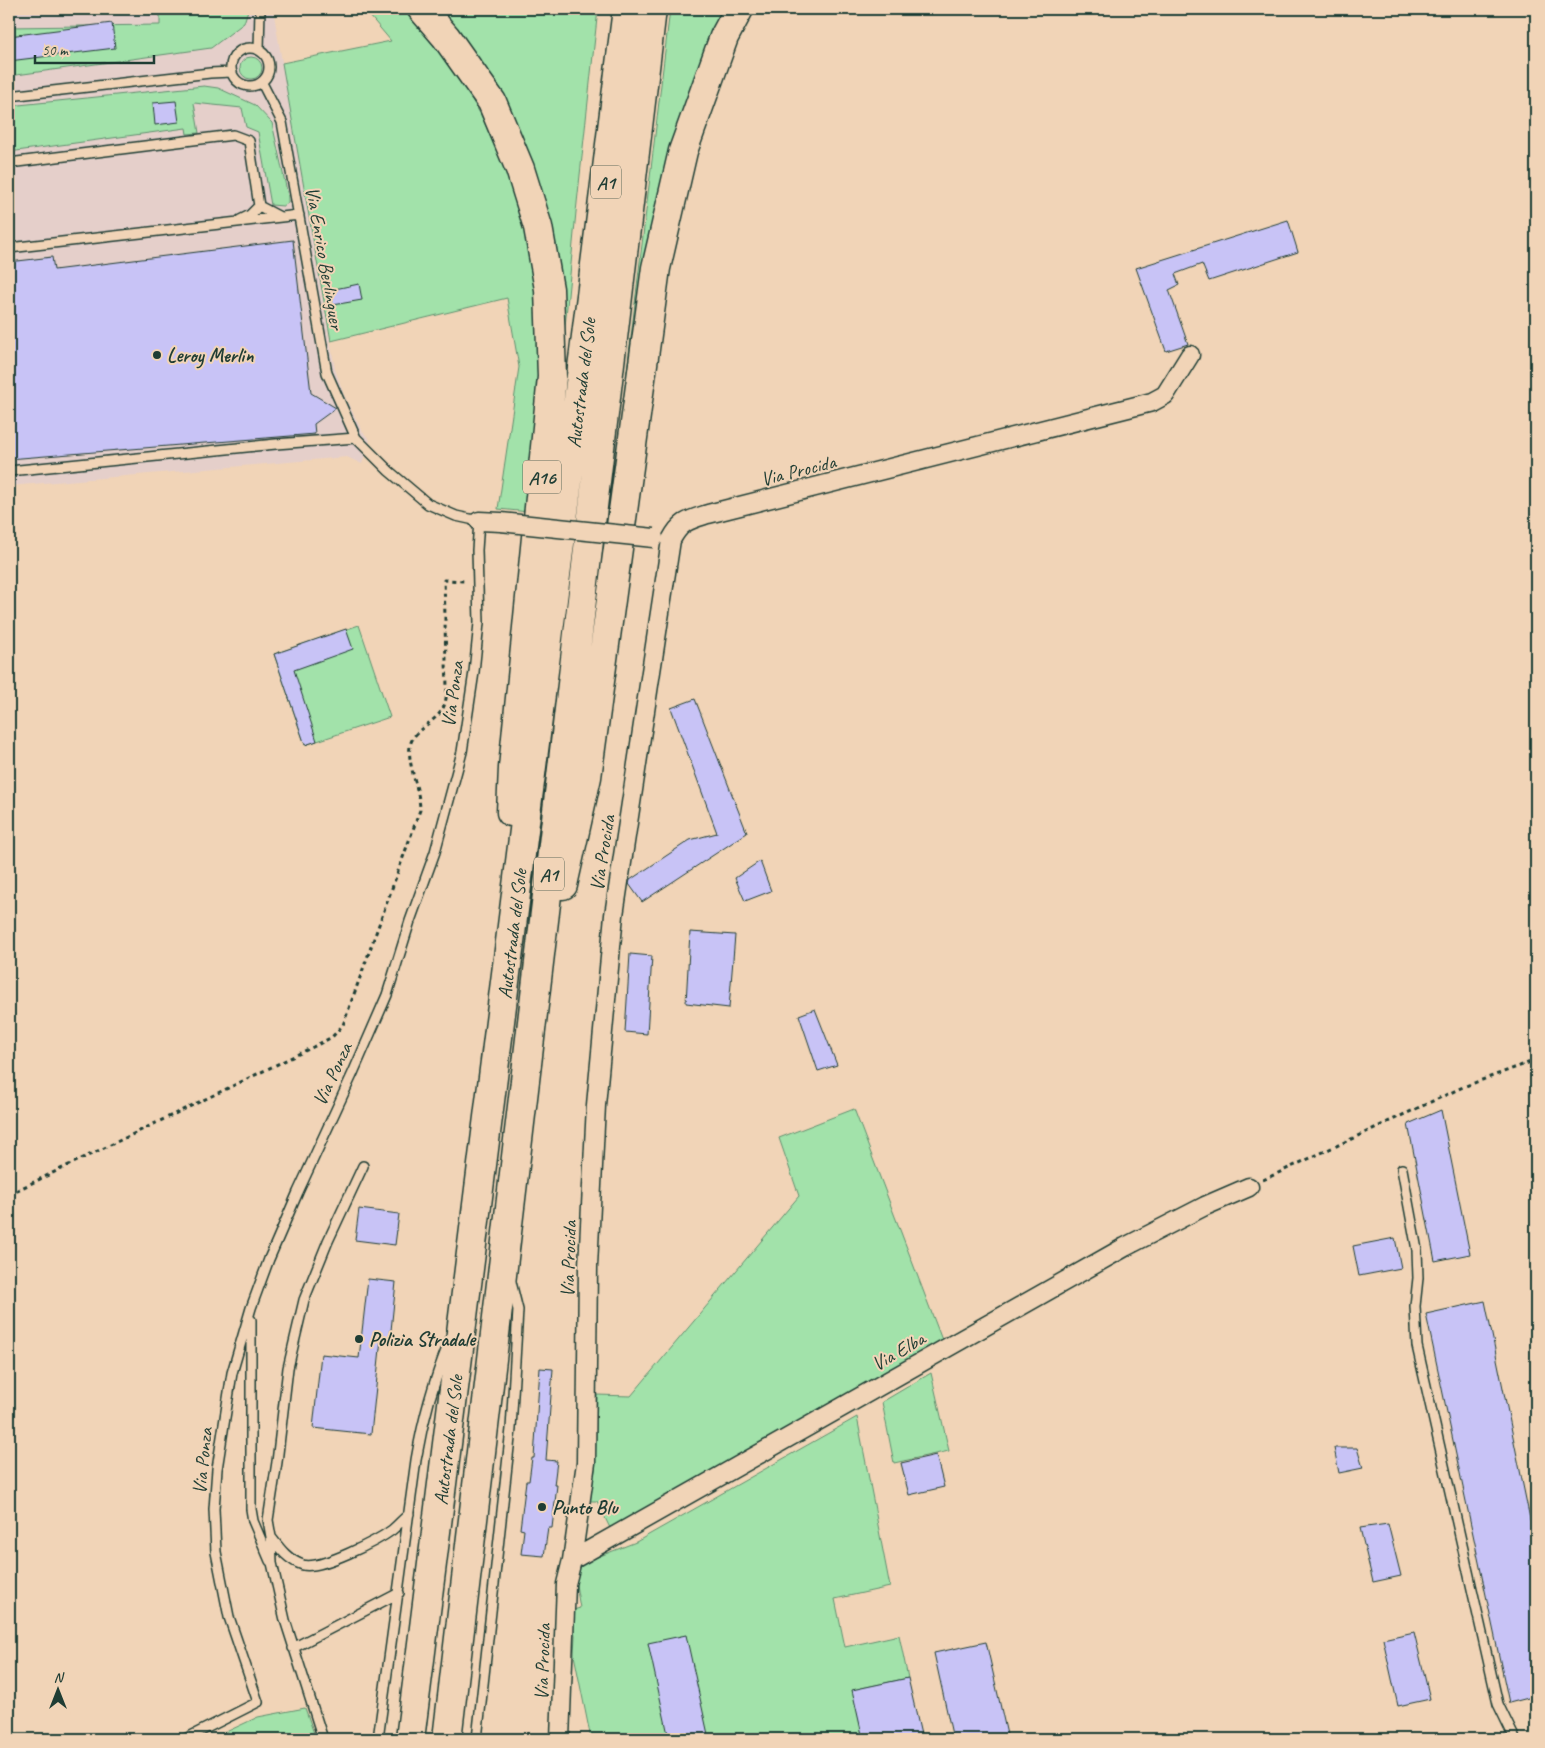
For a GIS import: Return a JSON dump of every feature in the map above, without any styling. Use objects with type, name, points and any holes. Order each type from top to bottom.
[{"type":"highway","name":"A16","points":[[422,9],[446,37],[492,102],[520,169],[536,219],[550,288],[552,376],[513,768],[507,978]]},
{"type":"highway","name":"Autostrada del Sole","points":[[410,1739],[507,978],[627,9]]},
{"type":"highway","name":"Autostrada del Sole","points":[[447,1739],[652,9]]},
{"type":"highway","points":[[537,980],[565,880],[587,777],[656,268],[683,151],[724,37],[739,9]]},
{"type":"street","name":"Via Procida","points":[[560,1739],[566,1584],[572,1560],[586,1463],[588,1266],[595,1134],[614,915],[662,539],[689,520],[708,514],[1152,402],[1165,395],[1190,355]]},
{"type":"street","points":[[479,521],[662,539]]},
{"type":"street","name":"Via Elba","points":[[572,1560],[1125,1247],[1205,1206],[1249,1187]]},
{"type":"lane","points":[[259,50],[260,9]]},
{"type":"lane","points":[[247,48],[259,50],[264,54],[270,66],[266,78],[256,86],[244,86],[238,82],[232,72],[233,60],[241,50],[247,48]]},
{"type":"lane","points":[[9,96],[232,72]]},
{"type":"lane","name":"Via Enrico Berlinguer","points":[[262,83],[282,122],[327,373],[356,438]]},
{"type":"lane","points":[[9,163],[233,135],[249,141],[259,206]]},
{"type":"lane","points":[[259,206],[280,217]]},
{"type":"lane","points":[[235,222],[250,215],[259,206]]},
{"type":"lane","points":[[9,248],[299,215]]},
{"type":"lane","points":[[9,471],[276,444],[356,438],[389,472],[428,504],[456,516],[479,521]]},
{"type":"lane","name":"Via Ponza","points":[[185,1739],[258,1702],[229,1618],[216,1552],[214,1509],[217,1469],[232,1374],[251,1308],[298,1192],[387,995],[410,921],[435,852],[462,752],[478,633],[479,582],[477,550],[479,521]]},
{"type":"lane","points":[[323,1739],[284,1620],[272,1563],[268,1520],[288,1368],[304,1300],[328,1241],[363,1166]]},
{"type":"lane","points":[[1402,1169],[1417,1250],[1418,1278],[1415,1306],[1417,1346],[1498,1704],[1515,1739]]},
{"type":"lane","points":[[476,1739],[511,1429],[517,1330],[518,1310],[504,1254]]},
{"type":"lane","points":[[251,1308],[251,1509],[253,1521],[272,1563]]},
{"type":"lane","points":[[378,1739],[423,1419],[436,1373],[464,1312]]},
{"type":"lane","points":[[271,1537],[285,1555],[304,1565],[316,1566],[344,1555],[377,1538],[391,1530],[409,1514]]},
{"type":"lane","points":[[293,1648],[399,1593]]},
{"type":"path","points":[[9,1194],[313,1047],[332,1037],[344,1025],[420,810],[420,797],[409,755],[410,744],[417,732],[438,715],[444,705],[446,686],[444,580],[479,582]]},
{"type":"path","points":[[1249,1187],[1462,1087],[1536,1060]]},
{"type":"shaded area","points":[[9,9],[273,9],[335,369],[344,395],[362,431],[370,440],[362,464],[347,457],[9,486]]},
{"type":"green space","points":[[160,9],[248,10],[244,23],[211,48],[9,76],[9,27],[160,25]]},
{"type":"green space","points":[[364,9],[403,9],[455,71],[481,115],[512,186],[527,239],[535,283],[542,351],[529,512],[498,509],[519,367],[507,298],[331,341],[282,63],[391,41]]},
{"type":"green space","points":[[442,9],[598,9],[576,212],[541,578],[560,369],[494,82]]},
{"type":"green space","points":[[670,9],[722,9],[699,64],[680,120],[664,177],[651,236],[596,631]]},
{"type":"green space","points":[[251,57],[259,60],[262,68],[259,76],[251,79],[243,76],[240,68],[243,60]]},
{"type":"green space","points":[[204,86],[218,88],[255,105],[272,123],[288,203],[283,206],[271,205],[258,132],[246,127],[242,108],[194,103],[199,133],[187,134],[186,128],[9,152],[9,106]]},
{"type":"green space","points":[[359,625],[390,717],[305,745],[274,654]]},
{"type":"green space","points":[[854,1109],[942,1340],[610,1528],[597,1501],[590,1501],[595,1470],[597,1395],[631,1396],[799,1196],[779,1138]]},
{"type":"green space","points":[[931,1373],[949,1451],[894,1463],[882,1402]]},
{"type":"green space","points":[[857,1417],[890,1587],[835,1599],[845,1647],[899,1635],[908,1678],[853,1690],[863,1739],[591,1739],[574,1655],[575,1635],[570,1611],[580,1608],[575,1579],[581,1565],[636,1542]]},
{"type":"green space","points":[[305,1708],[316,1739],[211,1739],[258,1717]]},
{"type":"building","points":[[112,23],[115,48],[9,61],[9,36]]},
{"type":"building","points":[[176,101],[179,122],[155,125],[153,103]]},
{"type":"building","points":[[1288,220],[1298,252],[1209,281],[1202,264],[1175,274],[1179,285],[1169,290],[1188,344],[1166,351],[1136,268]]},
{"type":"building","name":"Leroy Merlin","points":[[293,240],[311,393],[336,408],[314,424],[315,434],[9,459],[9,262],[52,257],[54,270]]},
{"type":"building","points":[[359,284],[362,300],[333,305],[330,290]]},
{"type":"building","points":[[346,629],[353,649],[294,670],[317,741],[305,745],[274,654]]},
{"type":"building","points":[[695,699],[747,833],[642,902],[629,884],[630,880],[690,840],[717,833],[671,708]]},
{"type":"building","points":[[760,861],[771,891],[745,901],[735,878]]},
{"type":"building","points":[[690,932],[735,935],[729,1008],[686,1003]]},
{"type":"building","points":[[630,954],[652,956],[647,1034],[625,1032]]},
{"type":"building","points":[[815,1009],[837,1065],[818,1071],[799,1015]]},
{"type":"building","points":[[1441,1110],[1470,1254],[1435,1261],[1408,1124]]},
{"type":"building","points":[[359,1209],[399,1214],[395,1245],[355,1240]]},
{"type":"building","points":[[1395,1238],[1401,1268],[1359,1276],[1353,1246]]},
{"type":"building","points":[[368,1279],[396,1282],[390,1340],[381,1339],[371,1434],[313,1428],[321,1354],[359,1358]]},
{"type":"building","points":[[1485,1301],[1536,1548],[1536,1696],[1509,1703],[1426,1314]]},
{"type":"building","name":"Punto Blu","points":[[540,1368],[553,1369],[546,1460],[557,1461],[554,1485],[557,1485],[552,1528],[548,1528],[544,1556],[521,1554],[524,1530],[520,1529],[526,1481],[529,1481],[532,1458],[534,1458]]},
{"type":"building","points":[[1334,1448],[1357,1448],[1363,1468],[1339,1473]]},
{"type":"building","points":[[936,1455],[944,1487],[909,1495],[901,1463]]},
{"type":"building","points":[[1388,1524],[1401,1576],[1373,1582],[1360,1528]]},
{"type":"building","points":[[1414,1632],[1430,1699],[1398,1706],[1383,1639]]},
{"type":"building","points":[[686,1635],[709,1739],[669,1739],[648,1643]]},
{"type":"building","points":[[986,1642],[1008,1739],[953,1739],[934,1653]]},
{"type":"building","points":[[908,1678],[922,1739],[863,1739],[852,1690]]},
{"type":"place","name":"Leroy Merlin","points":[[157,355]]},
{"type":"place","name":"Polizia Stradale","points":[[359,1339]]},
{"type":"place","name":"Punto Blu","points":[[542,1507]]}]
